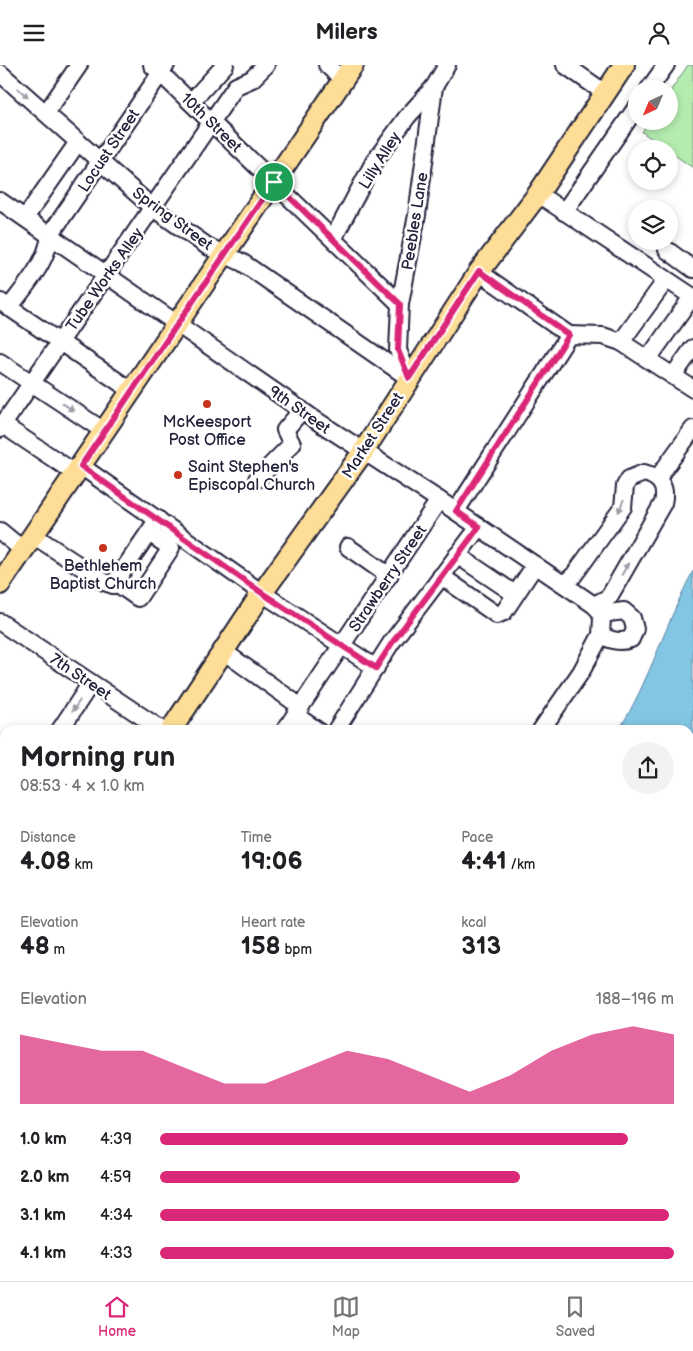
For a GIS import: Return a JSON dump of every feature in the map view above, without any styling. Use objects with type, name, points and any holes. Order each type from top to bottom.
[{"type":"main road","name":"Market Street","points":[[174,725],[262,593],[363,452],[479,271],[538,194],[624,65]]},
{"type":"main road","points":[[0,584],[348,73]]},
{"type":"street","points":[[46,113],[79,65]]},
{"type":"street","points":[[191,102],[226,65]]},
{"type":"street","name":"Tube Works Alley","points":[[1,426],[153,208],[196,141],[212,123],[236,86],[252,79],[266,65]]},
{"type":"street","points":[[327,65],[348,73]]},
{"type":"street","name":"Peebles Lane","points":[[409,378],[398,350],[400,304],[417,215],[434,87],[447,65]]},
{"type":"street","points":[[565,65],[606,93]]},
{"type":"street","points":[[656,80],[666,65]]},
{"type":"street","name":"10th Street","points":[[160,68],[212,123],[400,304]]},
{"type":"street","name":"Locust Street","points":[[5,305],[40,265],[48,248],[50,235],[160,68]]},
{"type":"street","name":"Spring Street","points":[[0,73],[153,208],[207,246],[243,263],[409,378]]},
{"type":"street","name":"Lilly Alley","points":[[334,239],[374,162],[407,117],[434,87]]},
{"type":"street","points":[[564,211],[628,119]]},
{"type":"street","points":[[25,218],[78,142]]},
{"type":"street","points":[[538,194],[692,297],[648,359]]},
{"type":"street","name":"9th Street","points":[[1,204],[25,218],[178,323],[302,411],[456,511],[598,609]]},
{"type":"street","points":[[666,250],[693,269]]},
{"type":"street","points":[[479,271],[569,335],[602,336],[621,342],[693,389]]},
{"type":"street","points":[[621,342],[666,280]]},
{"type":"street","points":[[5,305],[132,391]]},
{"type":"street","points":[[456,511],[569,335]]},
{"type":"street","points":[[674,376],[693,348]]},
{"type":"street","points":[[0,362],[104,431]]},
{"type":"street","points":[[257,479],[292,444],[285,430],[302,411]]},
{"type":"street","points":[[1,426],[78,469],[158,519],[262,593],[376,668]]},
{"type":"street","points":[[657,479],[693,429]]},
{"type":"street","points":[[544,725],[581,672],[601,635],[598,609],[609,597],[663,503],[665,495],[663,486],[657,479],[644,473],[628,479],[624,486],[623,507],[574,575],[564,584]]},
{"type":"street","name":"Strawberry Street","points":[[288,725],[439,500]]},
{"type":"street","points":[[109,582],[158,519]]},
{"type":"street","points":[[339,725],[376,668],[441,576],[479,527]]},
{"type":"street","points":[[0,531],[28,542],[138,598],[171,549],[149,533]]},
{"type":"street","points":[[348,547],[389,576]]},
{"type":"street","points":[[457,555],[515,595]]},
{"type":"street","points":[[441,576],[497,615],[504,612],[535,565]]},
{"type":"street","points":[[598,609],[624,611],[632,617],[635,629],[631,639],[624,641],[611,640],[601,635]]},
{"type":"street","name":"7th Street","points":[[0,622],[155,725]]},
{"type":"street","points":[[223,651],[298,711],[312,725]]},
{"type":"street","points":[[63,725],[92,683]]},
{"type":"green space","points":[[688,65],[693,65],[693,168],[678,157],[678,140],[653,140],[642,132],[643,130],[678,130],[678,80]]},
{"type":"water","points":[[693,571],[693,725],[622,725],[640,691]]},
{"type":"place","name":"McKeesport Post Office","points":[[207,404]]},
{"type":"place","name":"Saint Stephen's Episcopal Church","points":[[178,475]]},
{"type":"place","name":"Bethlehem Baptist Church","points":[[103,548]]},
{"type":"route","points":[[274,182],[400,304],[398,350],[409,378],[479,271],[569,335],[456,511],[479,527],[430,590],[376,668],[262,593],[81,466],[274,182]]}]
